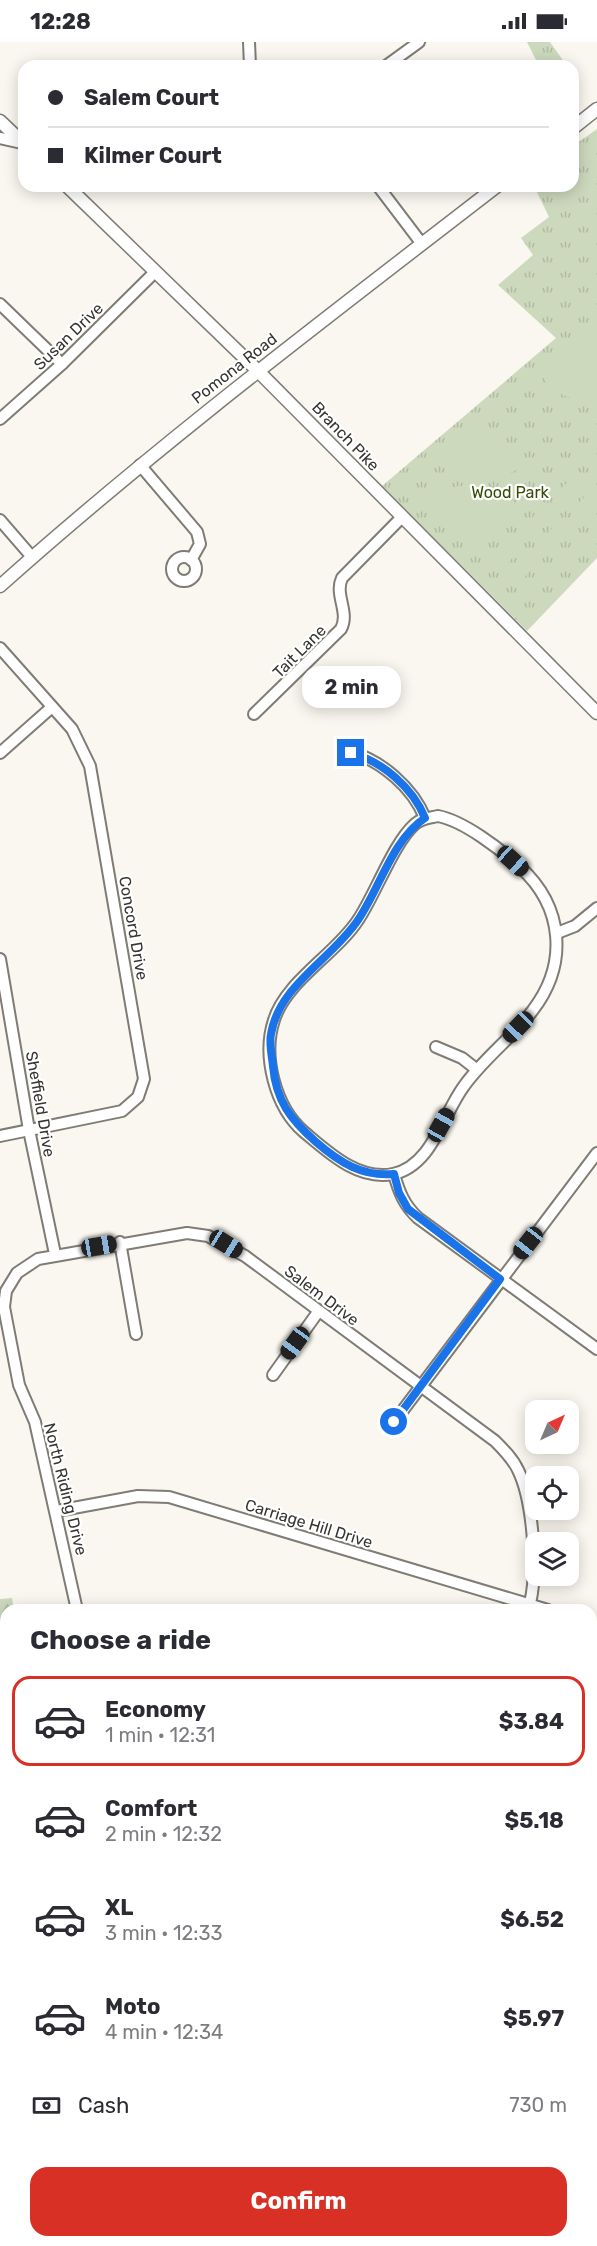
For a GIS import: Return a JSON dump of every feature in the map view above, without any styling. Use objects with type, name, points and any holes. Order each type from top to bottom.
[{"type":"street","points":[[249,42],[247,49],[249,60]]},
{"type":"street","points":[[394,60],[419,42]]},
{"type":"street","points":[[579,123],[597,109]]},
{"type":"street","points":[[0,121],[18,138]]},
{"type":"street","points":[[0,138],[18,142]]},
{"type":"street","name":"Branch Pike","points":[[73,192],[258,370],[597,713]]},
{"type":"street","points":[[383,192],[422,244]]},
{"type":"street","name":"Pomona Road","points":[[0,586],[141,465],[258,370],[489,192]]},
{"type":"street","name":"Susan Drive","points":[[0,419],[62,364],[155,272]]},
{"type":"street","points":[[0,304],[62,364]]},
{"type":"street","points":[[141,465],[197,532],[200,544],[191,560]]},
{"type":"street","name":"Tait Lane","points":[[254,714],[317,656],[341,629],[345,616],[338,589],[342,578],[402,517]]},
{"type":"street","points":[[0,520],[32,557]]},
{"type":"street","name":"Concord Drive","points":[[0,648],[72,729],[90,765],[144,1079],[138,1097],[122,1111],[0,1136]]},
{"type":"street","points":[[0,753],[52,706]]},
{"type":"street","points":[[351,753],[366,757],[394,777],[421,807],[425,818]]},
{"type":"street","points":[[438,816],[456,822],[513,861],[539,887],[552,913],[557,933],[556,962],[545,993],[532,1012],[476,1069],[421,1157],[406,1169],[394,1174],[377,1176],[357,1170],[328,1152],[294,1124],[278,1096],[270,1037],[274,1018],[285,1000],[347,936],[406,834],[425,818],[438,816]]},
{"type":"street","points":[[557,933],[575,926],[597,908]]},
{"type":"street","name":"Sheffield Drive","points":[[0,959],[3,1000],[55,1254]]},
{"type":"street","points":[[436,1047],[462,1058],[476,1069]]},
{"type":"street","points":[[394,1422],[597,1153]]},
{"type":"street","points":[[394,1174],[399,1193],[408,1209],[597,1349]]},
{"type":"street","name":"Salem Drive","points":[[11,1343],[4,1307],[10,1281],[28,1263],[55,1254],[176,1233],[208,1236],[245,1256],[495,1441],[519,1471],[526,1497],[535,1564],[530,1603]]},
{"type":"street","points":[[120,1242],[136,1334]]},
{"type":"street","points":[[273,1374],[318,1312]]},
{"type":"street","name":"North Riding Drive","points":[[11,1343],[19,1385],[34,1422],[57,1511],[76,1604]]},
{"type":"street","name":"Carriage Hill Drive","points":[[57,1511],[138,1496],[177,1499],[419,1573],[530,1603]]},
{"type":"green space","points":[[527,42],[550,42],[563,60],[536,60]]},
{"type":"green space","name":"Wood Park","points":[[597,129],[597,558],[527,631],[382,486],[556,338],[498,285],[533,255],[521,238],[549,217],[537,192],[579,192],[579,142]]},
{"type":"green space","points":[[597,321],[597,407],[557,393],[536,370]]},
{"type":"green space","points":[[486,422],[520,468],[499,476],[477,478],[457,471],[440,455]]},
{"type":"green space","points":[[576,473],[586,483],[565,505],[555,495]]},
{"type":"green space","points":[[470,485],[501,490],[514,502],[477,542],[479,546],[471,551],[466,547],[467,542],[430,502],[448,489]]},
{"type":"green space","points":[[592,489],[597,494],[597,504],[581,520],[571,511]]},
{"type":"green space","points":[[543,507],[553,517],[531,538],[521,528]]},
{"type":"green space","points":[[558,522],[568,532],[547,554],[537,544]]},
{"type":"green space","points":[[511,539],[521,549],[500,571],[490,561]]},
{"type":"green space","points":[[526,555],[536,565],[515,587],[505,577]]},
{"type":"green space","points":[[12,1598],[13,1604],[0,1604],[0,1599]]},
{"type":"route","points":[[351,753],[379,764],[394,777],[421,807],[425,818],[406,834],[347,936],[299,982],[274,1018],[270,1037],[273,1075],[278,1096],[294,1124],[328,1152],[357,1170],[377,1176],[394,1174],[399,1193],[408,1209],[500,1279],[394,1422]]}]
